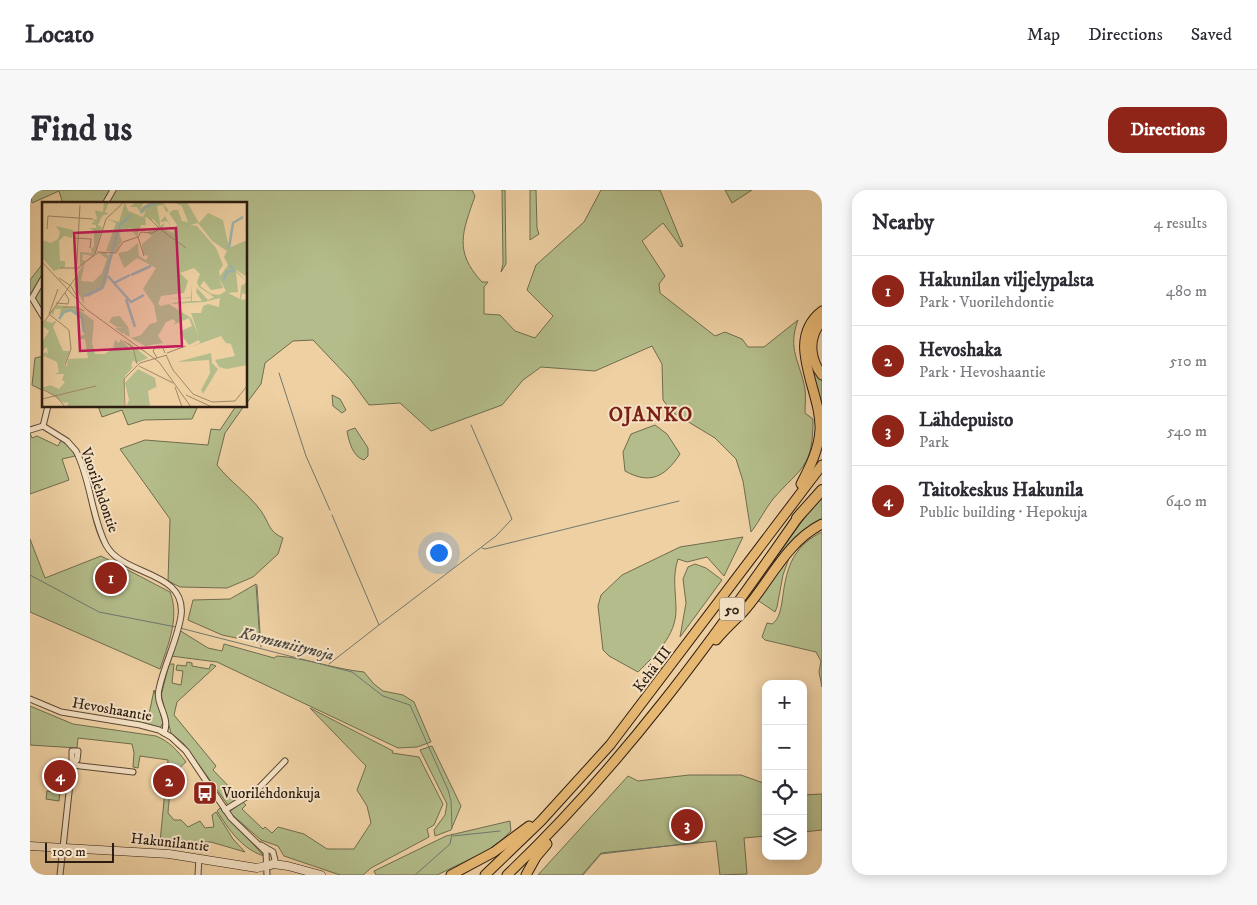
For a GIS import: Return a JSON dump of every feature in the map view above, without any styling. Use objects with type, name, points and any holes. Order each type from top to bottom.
[{"type":"highway","points":[[788,508],[812,463],[818,441],[819,407],[804,347],[809,327],[822,311]]},
{"type":"highway","points":[[822,321],[814,335],[812,349],[814,363],[822,375]]},
{"type":"highway","name":"Kehä III","points":[[485,875],[564,797],[649,696],[822,465]]},
{"type":"highway","name":"Kehä III","points":[[507,875],[569,814],[666,699],[822,484]]},
{"type":"highway","points":[[797,518],[822,490]]},
{"type":"highway","points":[[666,699],[688,678],[720,634],[743,612],[790,548],[802,536],[822,524]]},
{"type":"highway","points":[[451,875],[494,852],[564,797]]},
{"type":"highway","points":[[526,875],[536,857],[560,830],[569,814]]},
{"type":"main road","name":"Hakunilantie","points":[[30,846],[154,852],[268,870],[278,868],[313,875]]},
{"type":"main road","name":"Hakunilantie","points":[[268,870],[288,866],[321,875]]},
{"type":"street","points":[[106,202],[113,190]]},
{"type":"street","points":[[42,280],[31,298],[42,315]]},
{"type":"street","points":[[30,430],[43,426],[48,408]]},
{"type":"street","name":"Vuorilehdontie","points":[[43,426],[67,442],[78,456],[109,550],[117,557],[167,583],[175,590],[181,604],[180,621],[158,691],[166,722],[164,733]]},
{"type":"street","name":"Hevoshaantie","points":[[30,699],[62,712],[140,725],[164,733],[186,751],[225,810],[239,827],[258,844],[272,852],[275,860],[268,870]]},
{"type":"street","points":[[225,810],[256,791],[285,761]]},
{"type":"street","points":[[60,875],[72,765],[133,772]]},
{"type":"street","points":[[198,875],[199,858]]},
{"type":"green space","points":[[30,190],[110,190],[103,202],[62,202],[59,191],[32,203]]},
{"type":"green space","points":[[116,190],[472,190],[475,196],[464,230],[463,240],[467,260],[473,271],[482,282],[488,282],[484,287],[484,314],[500,315],[515,331],[535,338],[553,316],[527,290],[536,265],[584,222],[601,190],[660,190],[683,246],[681,247],[663,223],[642,241],[665,276],[659,284],[660,293],[715,336],[725,332],[742,339],[748,347],[764,347],[798,320],[795,330],[794,348],[805,389],[805,413],[813,419],[811,448],[808,457],[804,465],[773,499],[751,532],[743,481],[736,459],[715,438],[672,412],[663,400],[662,364],[652,346],[595,371],[541,367],[523,380],[502,405],[431,431],[400,403],[369,405],[350,379],[313,340],[293,341],[265,363],[261,384],[248,401],[248,202],[108,202]]},
{"type":"green space","points":[[502,190],[505,190],[506,264],[501,272],[503,264]]},
{"type":"green space","points":[[530,190],[536,190],[537,228],[539,234],[530,240]]},
{"type":"green space","points":[[725,190],[752,190],[732,203]]},
{"type":"green space","points":[[42,265],[42,275],[30,295],[30,280]]},
{"type":"green space","points":[[42,284],[42,311],[34,297]]},
{"type":"green space","points":[[809,349],[822,378],[822,408],[809,363]]},
{"type":"green space","points":[[42,356],[42,390],[32,385],[35,358]]},
{"type":"green space","points":[[332,395],[340,399],[346,410],[342,413],[333,406]]},
{"type":"green space","points":[[99,408],[197,408],[192,419],[144,420],[128,425],[122,410],[102,417]]},
{"type":"green space","points":[[235,408],[243,408],[225,433],[217,465],[256,505],[272,530],[283,538],[278,554],[253,577],[227,588],[180,587],[168,581],[170,519],[120,449],[145,440],[208,445],[211,429],[220,430]]},
{"type":"green space","points":[[655,425],[667,434],[680,454],[669,468],[656,476],[642,477],[625,471],[623,452],[631,434]]},
{"type":"green space","points":[[355,428],[368,448],[368,456],[364,460],[354,452],[349,440],[347,431]]},
{"type":"green space","points":[[30,433],[32,438],[37,436],[58,446],[61,440],[72,449],[75,456],[62,459],[69,480],[30,494]]},
{"type":"green space","points":[[822,494],[822,521],[773,561]]},
{"type":"green space","points":[[822,527],[799,545],[789,558],[783,575],[775,612],[756,599],[794,548]]},
{"type":"green space","points":[[822,532],[822,687],[819,672],[821,661],[816,652],[765,640],[762,637],[767,623],[772,624],[778,617],[785,582],[795,555],[806,543]]},
{"type":"green space","points":[[743,537],[724,576],[707,557],[687,562],[678,559],[675,578],[676,610],[672,628],[663,644],[638,672],[609,656],[603,650],[598,606],[601,595],[622,575],[680,547]]},
{"type":"green space","points":[[30,539],[45,578],[101,556],[170,592],[174,611],[172,631],[160,669],[30,612]]},
{"type":"green space","points":[[695,564],[706,568],[722,580],[680,637],[686,603],[683,579],[688,567]]},
{"type":"green space","points":[[256,584],[260,643],[222,635],[188,620],[193,600],[230,599]]},
{"type":"green space","points":[[179,630],[208,648],[222,651],[224,644],[274,658],[277,656],[288,657],[364,672],[383,691],[403,695],[414,702],[431,742],[417,747],[398,748],[217,662],[171,656]]},
{"type":"green space","points":[[187,662],[192,663],[192,666],[209,669],[211,664],[216,666],[177,702],[174,715],[216,766],[213,770],[238,796],[238,799],[228,805],[184,744],[171,733],[161,696],[169,664],[174,664],[172,683],[181,685],[183,671],[176,670],[177,665],[186,666]]},
{"type":"green space","points":[[154,690],[163,723],[160,728],[125,720],[126,712],[148,719]]},
{"type":"green space","points":[[30,706],[73,724],[156,736],[165,741],[186,762],[181,766],[174,778],[170,792],[168,813],[174,820],[181,820],[188,827],[200,821],[205,828],[214,827],[212,815],[216,812],[233,839],[245,852],[211,842],[160,842],[168,760],[140,756],[138,768],[133,767],[134,753],[132,744],[78,738],[77,748],[30,745]]},
{"type":"green space","points":[[310,708],[393,751],[392,753],[419,757],[443,804],[434,825],[427,829],[429,837],[371,868],[363,875],[340,875],[284,856],[278,846],[261,840],[229,812],[243,802],[246,805],[242,809],[263,829],[265,827],[272,833],[278,827],[304,834],[327,849],[354,849],[371,823],[367,806],[357,790],[366,766]]},
{"type":"green space","points":[[432,746],[461,806],[451,830],[435,836],[434,830],[445,815],[447,804],[420,750]]},
{"type":"green space","points":[[689,775],[741,775],[762,783],[762,836],[744,838],[747,874],[720,875],[716,841],[601,853],[582,875],[538,875],[628,776],[638,781]]},
{"type":"green space","points":[[47,791],[60,792],[59,801],[46,799]]},
{"type":"green space","points":[[822,794],[822,830],[807,832],[807,795]]},
{"type":"green space","points":[[220,808],[264,856],[249,849],[237,838],[217,811]]},
{"type":"green space","points":[[510,821],[511,831],[493,848],[437,875],[376,875],[374,871],[446,836]]},
{"type":"waterway","points":[[279,373],[306,456],[330,510]]},
{"type":"waterway","points":[[379,625],[496,536],[512,519],[471,425]]},
{"type":"waterway","points":[[482,548],[485,549],[679,501]]},
{"type":"waterway","points":[[329,664],[379,625],[332,515]]},
{"type":"waterway","name":"Kormuniitynoja","points":[[30,575],[99,612],[176,627]]},
{"type":"waterway","points":[[257,585],[261,647]]},
{"type":"waterway","name":"Kormuniitynoja","points":[[180,628],[352,672],[383,696],[410,705],[448,790],[451,801],[452,828]]},
{"type":"waterway","points":[[453,836],[500,831]]},
{"type":"waterway","points":[[415,875],[450,844],[452,834]]},
{"type":"waterway","points":[[583,875],[601,854],[699,842]]},
{"type":"place","name":"Hakunilan viljelypalsta","points":[[111,578]]},
{"type":"place","name":"Taitokeskus Hakunila","points":[[60,776]]},
{"type":"place","name":"Hevoshaka","points":[[169,781]]},
{"type":"place","name":"Vuorilehdonkuja","points":[[205,793]]},
{"type":"place","name":"Lähdepuisto","points":[[687,825]]},
{"type":"district","name":"OJANKO","points":[[651,414]]}]
